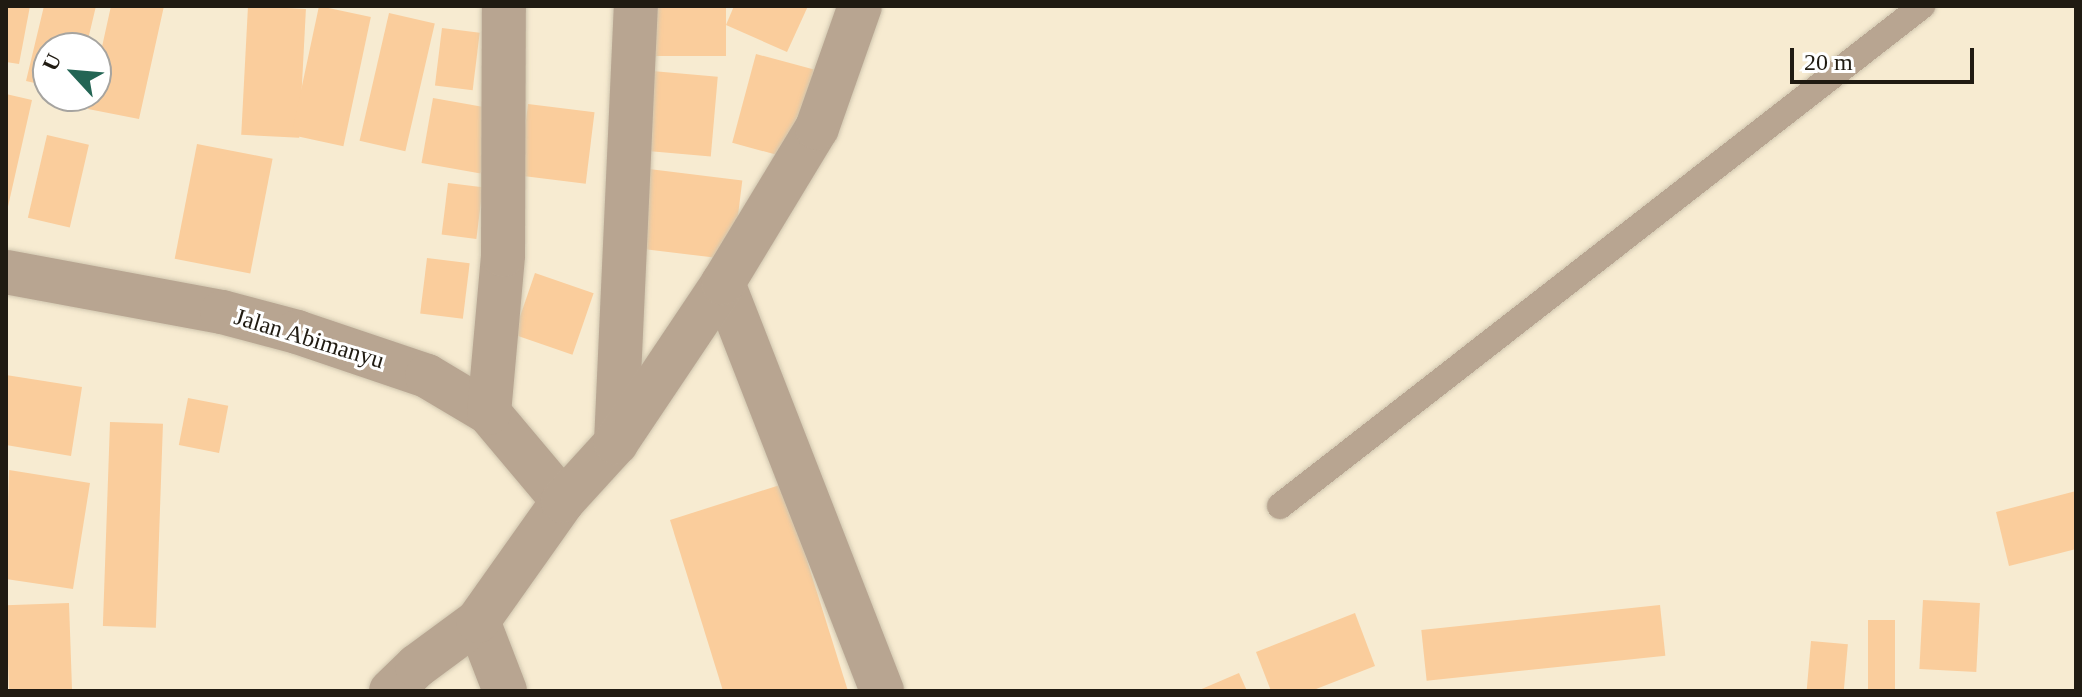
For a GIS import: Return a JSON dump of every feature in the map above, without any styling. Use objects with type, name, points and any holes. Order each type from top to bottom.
[{"type":"street","points":[[489,413],[503,255],[504,6]]},
{"type":"street","points":[[616,443],[636,6]]},
{"type":"street","points":[[391,691],[417,666],[478,621],[563,501],[616,443],[723,283],[817,128],[860,6]]},
{"type":"street","name":"Jalan Abimanyu","points":[[6,272],[222,312],[297,332],[427,376],[489,413],[563,501]]},
{"type":"street","points":[[723,283],[882,691]]},
{"type":"street","points":[[478,621],[505,691]]},
{"type":"lane","points":[[1280,506],[1922,6]]},
{"type":"building","points":[[6,6],[30,6],[19,64],[6,62]]},
{"type":"building","points":[[44,6],[96,6],[90,32],[38,32]]},
{"type":"building","points":[[111,6],[164,6],[139,119],[103,112],[112,112],[112,32],[105,32]]},
{"type":"building","points":[[248,6],[306,9],[299,138],[241,135]]},
{"type":"building","points":[[319,6],[371,17],[343,146],[292,135]]},
{"type":"building","points":[[656,6],[726,6],[726,56],[656,56]]},
{"type":"building","points":[[734,6],[808,6],[787,52],[726,25]]},
{"type":"building","points":[[389,13],[435,24],[405,151],[360,141]]},
{"type":"building","points":[[442,28],[480,33],[473,90],[435,86]]},
{"type":"building","points":[[756,54],[814,70],[790,158],[732,143]]},
{"type":"building","points":[[32,56],[32,82],[26,81]]},
{"type":"building","points":[[652,71],[718,77],[711,156],[645,151]]},
{"type":"building","points":[[6,94],[32,100],[6,211]]},
{"type":"building","points":[[433,98],[492,108],[481,173],[422,163]]},
{"type":"building","points":[[528,104],[595,112],[586,184],[519,175]]},
{"type":"building","points":[[47,135],[89,145],[70,227],[28,218]]},
{"type":"building","points":[[197,144],[273,159],[250,274],[175,259]]},
{"type":"building","points":[[649,169],[742,180],[733,260],[639,248]]},
{"type":"building","points":[[448,183],[483,187],[476,239],[442,235]]},
{"type":"building","points":[[427,258],[470,263],[463,319],[420,314]]},
{"type":"building","points":[[535,273],[594,293],[572,355],[514,334]]},
{"type":"building","points":[[6,375],[82,387],[71,456],[6,445]]},
{"type":"building","points":[[188,398],[228,406],[219,453],[179,445]]},
{"type":"building","points":[[110,422],[163,424],[156,628],[103,626]]},
{"type":"building","points":[[9,470],[90,483],[73,589],[6,579]]},
{"type":"building","points":[[783,484],[848,691],[723,691],[670,520]]},
{"type":"building","points":[[2076,491],[2076,549],[2009,566],[1996,512]]},
{"type":"building","points":[[1923,600],[1980,603],[1976,672],[1919,669]]},
{"type":"building","points":[[69,603],[72,690],[9,691],[6,605]]},
{"type":"building","points":[[1660,605],[1665,656],[1427,681],[1421,630]]},
{"type":"building","points":[[1355,613],[1375,666],[1311,691],[1271,691],[1256,652]]},
{"type":"building","points":[[1868,620],[1895,620],[1895,690],[1868,690]]},
{"type":"building","points":[[1811,641],[1848,644],[1844,691],[1807,691]]},
{"type":"building","points":[[1239,673],[1247,691],[1197,691]]}]
